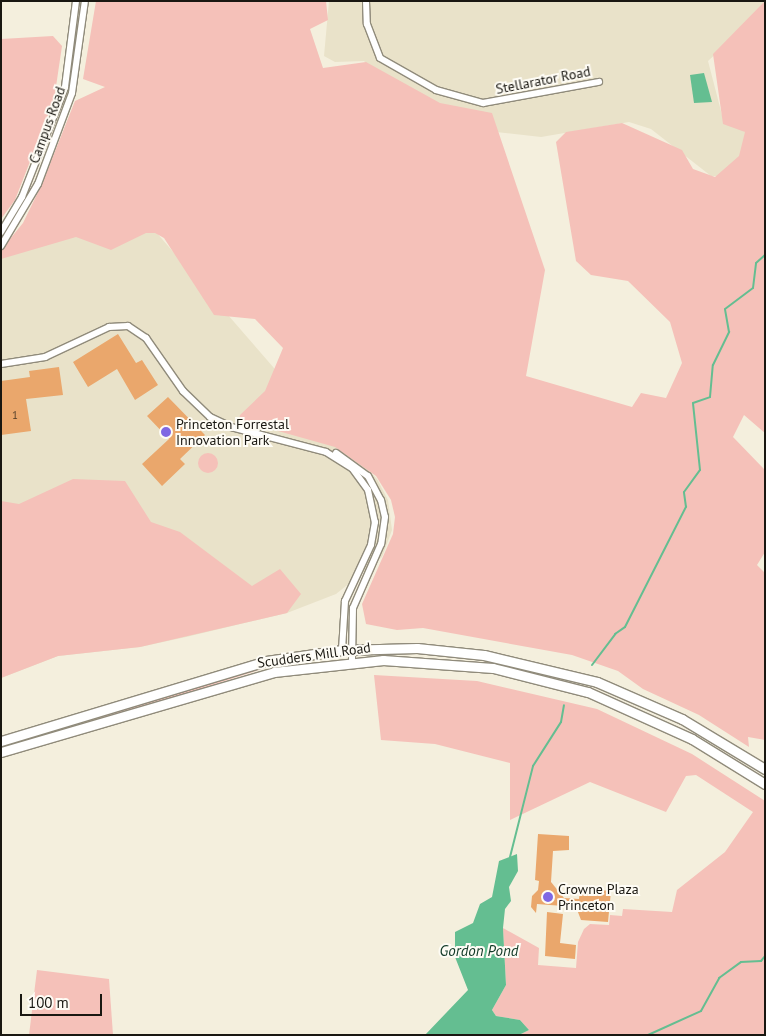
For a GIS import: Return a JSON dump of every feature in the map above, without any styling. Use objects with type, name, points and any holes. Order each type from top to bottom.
[{"type":"main road","name":"Scudders Mill Road","points":[[1,741],[244,666],[342,650],[417,648],[484,654],[569,674],[664,710],[764,767]]},
{"type":"main road","name":"Scudders Mill Road","points":[[1,752],[230,683],[274,672],[352,662],[449,662],[564,684],[653,719],[761,781]]},
{"type":"main road","points":[[761,781],[764,767]]},
{"type":"street","name":"Campus Road","points":[[1,232],[22,197],[65,87],[76,1]]},
{"type":"street","name":"Campus Road","points":[[1,246],[38,184],[72,93],[86,1]]},
{"type":"street","name":"Stellarator Road","points":[[366,1],[367,24],[380,58],[436,90],[483,103],[599,82]]},
{"type":"street","points":[[1,364],[45,357],[109,327],[128,326],[146,338],[182,391],[210,417],[239,430],[330,451],[358,465],[373,483],[384,511],[381,544],[353,608],[352,662]]},
{"type":"street","points":[[315,449],[346,463],[362,479],[374,518],[371,545],[345,601],[342,650]]},
{"type":"shaded area","points":[[96,1],[326,1],[328,20],[310,29],[323,68],[366,62],[440,103],[492,113],[545,270],[526,376],[632,407],[641,393],[666,398],[682,363],[670,322],[628,281],[591,275],[576,261],[556,142],[566,132],[622,123],[682,150],[693,169],[715,177],[739,156],[745,132],[723,124],[713,54],[765,1],[765,433],[744,415],[733,437],[765,470],[765,552],[757,565],[765,573],[765,740],[748,737],[749,747],[699,715],[643,689],[618,671],[572,655],[423,628],[397,630],[366,624],[362,604],[393,534],[395,517],[391,500],[376,476],[335,447],[239,420],[240,415],[265,391],[283,348],[255,319],[214,315],[164,238],[155,233],[146,233],[111,250],[76,237],[1,259],[1,250],[23,223],[42,184],[75,101],[105,87],[83,79]]},
{"type":"shaded area","points":[[329,1],[765,1],[765,8],[708,61],[722,115],[745,132],[749,157],[721,176],[711,176],[651,129],[629,122],[541,137],[496,132],[373,71],[364,61],[335,62],[324,56]]},
{"type":"shaded area","points":[[53,36],[62,46],[54,100],[15,200],[1,219],[1,39]]},
{"type":"shaded area","name":"Princeton Forrestal Innovation Park","points":[[149,224],[293,390],[377,479],[388,500],[392,530],[382,557],[336,594],[287,613],[140,647],[58,656],[1,678],[1,258],[22,236]]},
{"type":"shaded area","points":[[208,453],[215,456],[218,463],[215,470],[208,473],[201,470],[198,463],[201,456]]},
{"type":"shaded area","points":[[73,479],[125,481],[151,522],[180,532],[252,586],[280,569],[301,594],[287,613],[140,647],[58,656],[1,678],[1,501],[19,504]]},
{"type":"shaded area","points":[[330,655],[265,668],[46,738],[115,711],[254,668]]},
{"type":"shaded area","points":[[374,675],[477,681],[597,709],[692,754],[765,801],[765,1035],[519,1035],[529,1030],[520,1020],[496,1016],[492,1010],[506,985],[503,928],[539,948],[538,965],[576,968],[578,942],[584,929],[590,924],[609,925],[610,915],[622,916],[623,909],[672,912],[677,890],[725,852],[753,812],[696,775],[686,776],[666,812],[590,782],[510,820],[510,763],[435,744],[381,740]]},
{"type":"shaded area","points":[[37,970],[109,979],[113,1035],[29,1035]]},
{"type":"water","points":[[704,73],[712,102],[694,103],[690,75]]},
{"type":"water","name":"Gordon Pond","points":[[517,854],[518,871],[509,887],[511,901],[505,909],[503,928],[506,985],[492,1010],[496,1016],[520,1020],[529,1030],[519,1035],[425,1035],[468,990],[455,957],[455,932],[473,923],[480,904],[492,897],[499,861]]},
{"type":"building","points":[[118,334],[136,363],[142,360],[158,385],[135,400],[117,369],[88,387],[73,362]]},
{"type":"building","points":[[59,367],[63,395],[26,399],[31,431],[1,435],[1,381],[30,377],[29,371]]},
{"type":"building","points":[[168,397],[205,435],[180,459],[185,464],[162,486],[142,464],[169,439],[147,416]]},
{"type":"building","name":"Crowne Plaza Princeton","points":[[538,834],[569,836],[569,850],[553,851],[551,882],[564,898],[579,899],[580,888],[611,891],[608,922],[581,920],[576,907],[537,904],[536,913],[531,907],[532,896],[538,890],[539,881],[535,880]]},
{"type":"building","points":[[547,912],[563,914],[560,943],[576,945],[575,959],[545,956]]},
{"type":"waterway","points":[[592,665],[615,634],[625,627],[686,507],[684,492],[700,470],[693,403],[710,397],[713,365],[729,332],[725,309],[753,288],[756,263],[765,255]]},
{"type":"waterway","points":[[510,857],[533,766],[561,722],[564,705]]},
{"type":"waterway","points":[[648,1035],[701,1011],[719,978],[741,962],[761,961],[765,956]]},
{"type":"place","name":"Princeton Forrestal Innovation Park","points":[[166,432]]},
{"type":"place","name":"Crowne Plaza Princeton","points":[[548,897]]}]
